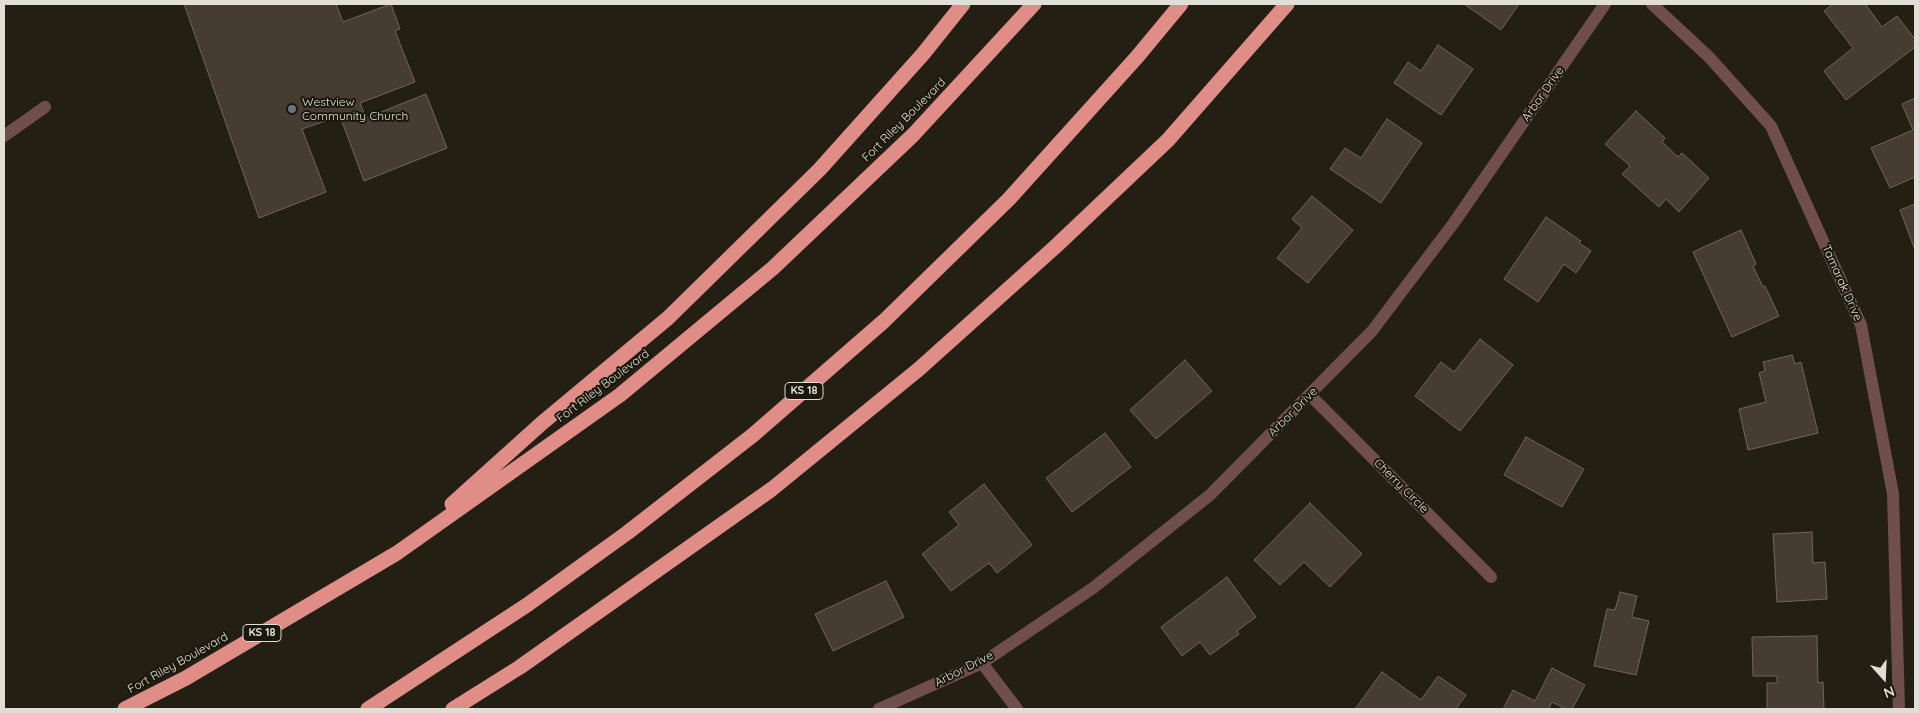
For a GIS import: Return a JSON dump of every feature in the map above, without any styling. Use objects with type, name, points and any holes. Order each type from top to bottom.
[{"type":"highway","points":[[397,553],[542,423],[668,318],[820,170],[923,54],[963,4]]},
{"type":"highway","name":"Fort Riley Boulevard","points":[[125,709],[186,678],[397,553],[620,395],[773,268],[913,135],[1034,4]]},
{"type":"highway","name":"KS 18","points":[[368,709],[534,600],[627,533],[760,429],[884,321],[1009,199],[1137,57],[1181,4]]},
{"type":"highway","points":[[453,709],[520,667],[772,489],[918,369],[1055,247],[1168,140],[1287,4]]},
{"type":"street","name":"Arbor Drive","points":[[878,709],[982,663],[1093,588],[1210,495],[1372,331],[1453,224],[1605,4]]},
{"type":"street","name":"Tamarak Drive","points":[[1652,4],[1709,57],[1771,126],[1862,325],[1893,494],[1899,709]]},
{"type":"street","points":[[4,136],[45,107]]},
{"type":"street","name":"Cherry Circle","points":[[1310,395],[1491,577]]},
{"type":"street","points":[[982,663],[1017,709]]},
{"type":"building","name":"Westview Community Church","points":[[184,4],[336,4],[343,22],[391,4],[400,29],[395,31],[415,82],[360,103],[366,118],[426,94],[447,148],[364,181],[340,116],[302,129],[326,192],[259,218]]},
{"type":"building","points":[[1464,4],[1519,4],[1501,30]]},
{"type":"building","points":[[1833,4],[1868,4],[1866,5],[1882,27],[1897,16],[1915,39],[1915,47],[1846,100],[1824,71],[1853,48],[1824,11]]},
{"type":"building","points":[[1438,45],[1473,69],[1441,115],[1394,83],[1408,62],[1421,71]]},
{"type":"building","points":[[1915,98],[1915,177],[1890,188],[1871,148],[1913,130],[1902,104]]},
{"type":"building","points":[[1636,111],[1665,138],[1662,142],[1678,157],[1682,153],[1709,178],[1679,212],[1666,199],[1659,207],[1622,174],[1630,166],[1605,144]]},
{"type":"building","points":[[1387,119],[1422,143],[1381,203],[1330,169],[1345,148],[1361,158]]},
{"type":"building","points":[[1312,196],[1353,230],[1308,283],[1277,258],[1302,228],[1292,219]]},
{"type":"building","points":[[1915,204],[1915,250],[1900,210]]},
{"type":"building","points":[[1546,217],[1581,241],[1579,243],[1591,251],[1576,273],[1564,264],[1538,302],[1504,279]]},
{"type":"building","points":[[1741,230],[1756,264],[1753,266],[1779,316],[1732,337],[1693,252]]},
{"type":"building","points":[[1480,339],[1513,365],[1460,431],[1415,396],[1441,362],[1454,372]]},
{"type":"building","points":[[1792,355],[1795,364],[1801,362],[1818,433],[1748,450],[1739,409],[1766,402],[1759,373],[1765,371],[1763,362]]},
{"type":"building","points":[[1185,360],[1212,391],[1156,439],[1130,410]]},
{"type":"building","points":[[1105,433],[1131,467],[1072,512],[1046,478]]},
{"type":"building","points":[[1526,437],[1584,469],[1562,507],[1504,475]]},
{"type":"building","points":[[984,484],[1032,545],[997,573],[989,563],[951,591],[922,554],[959,525],[949,512]]},
{"type":"building","points":[[1310,503],[1362,554],[1330,587],[1304,562],[1280,585],[1254,560]]},
{"type":"building","points":[[1812,532],[1813,563],[1825,562],[1827,599],[1777,602],[1773,534]]},
{"type":"building","points":[[1227,577],[1256,617],[1237,631],[1239,634],[1210,655],[1200,642],[1182,656],[1161,627]]},
{"type":"building","points":[[886,581],[904,617],[833,651],[815,614]]},
{"type":"building","points":[[1620,592],[1637,596],[1632,617],[1649,621],[1636,675],[1594,666],[1607,609],[1615,610]]},
{"type":"building","points":[[1817,636],[1818,683],[1823,682],[1824,709],[1767,709],[1767,683],[1777,683],[1777,676],[1753,676],[1752,637]]},
{"type":"building","points":[[1552,668],[1585,685],[1572,709],[1566,709],[1552,702],[1550,709],[1503,709],[1513,690],[1535,701]]},
{"type":"building","points":[[1382,672],[1421,700],[1438,676],[1466,695],[1456,709],[1356,708]]},
{"type":"place","name":"Westview Community Church","points":[[292,109]]}]
